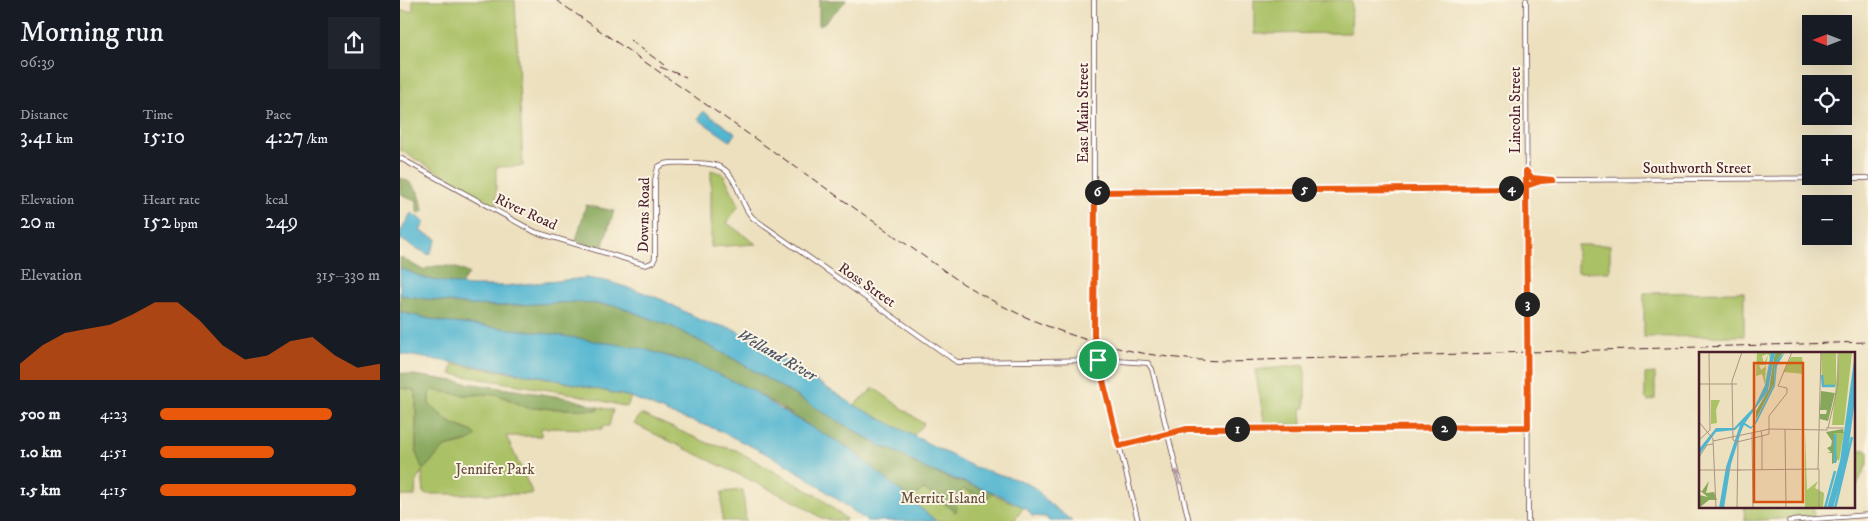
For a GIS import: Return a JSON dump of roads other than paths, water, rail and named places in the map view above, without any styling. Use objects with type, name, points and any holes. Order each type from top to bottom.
[{"type":"main road","name":"East Main Street","points":[[1094,0],[1094,335],[1098,360],[1138,521]]},
{"type":"main road","name":"Lincoln Street","points":[[1526,0],[1528,521]]},
{"type":"main road","name":"River Road","points":[[400,158],[507,219],[535,232],[642,264],[651,264]]},
{"type":"main road","name":"Ross Street","points":[[658,167],[665,164],[702,163],[723,167],[732,177],[746,209],[753,218],[957,362],[1098,360],[1150,364],[1167,433]]},
{"type":"main road","name":"Downs Road","points":[[651,264],[655,258],[655,180],[658,167]]},
{"type":"main road","points":[[1526,171],[1532,178],[1553,180]]},
{"type":"main road","name":"Southworth Street","points":[[1095,192],[1506,188],[1553,180],[1868,178]]},
{"type":"main road","points":[[1506,188],[1523,191],[1526,201]]},
{"type":"main road","points":[[1113,423],[1120,439],[1130,442]]},
{"type":"main road","points":[[1119,446],[1190,429],[1528,427]]},
{"type":"main road","points":[[1167,433],[1189,521]]},
{"type":"main road","points":[[1789,521],[1868,515]]},
{"type":"water","points":[[703,111],[735,133],[730,141],[698,119]]},
{"type":"water","points":[[411,213],[425,222],[420,231],[437,239],[429,255],[400,239],[400,233]]},
{"type":"water","points":[[400,268],[427,279],[469,286],[505,286],[586,278],[606,281],[642,292],[663,300],[702,321],[734,329],[854,405],[974,467],[1022,481],[1035,488],[1050,504],[1072,521],[1049,521],[1046,517],[1032,516],[1027,509],[995,493],[926,469],[891,449],[882,447],[734,359],[673,327],[617,306],[576,302],[497,306],[469,305],[400,295]]},
{"type":"water","points":[[400,312],[443,322],[531,331],[640,348],[700,366],[754,391],[781,410],[849,448],[936,521],[867,521],[805,476],[777,459],[716,429],[673,415],[631,397],[544,377],[400,354]]},
{"type":"railway","points":[[556,0],[962,283],[992,301],[1024,316],[1056,329],[1122,349],[1157,355],[1227,361],[1868,342]]},
{"type":"railway","points":[[630,40],[664,65]]},
{"type":"railway","points":[[660,67],[686,77]]},
{"type":"water label","name":"Welland River","points":[[777,355]]},
{"type":"park label","name":"Jennifer Park","points":[[495,469]]},
{"type":"park label","name":"Merritt Island","points":[[943,498]]}]
